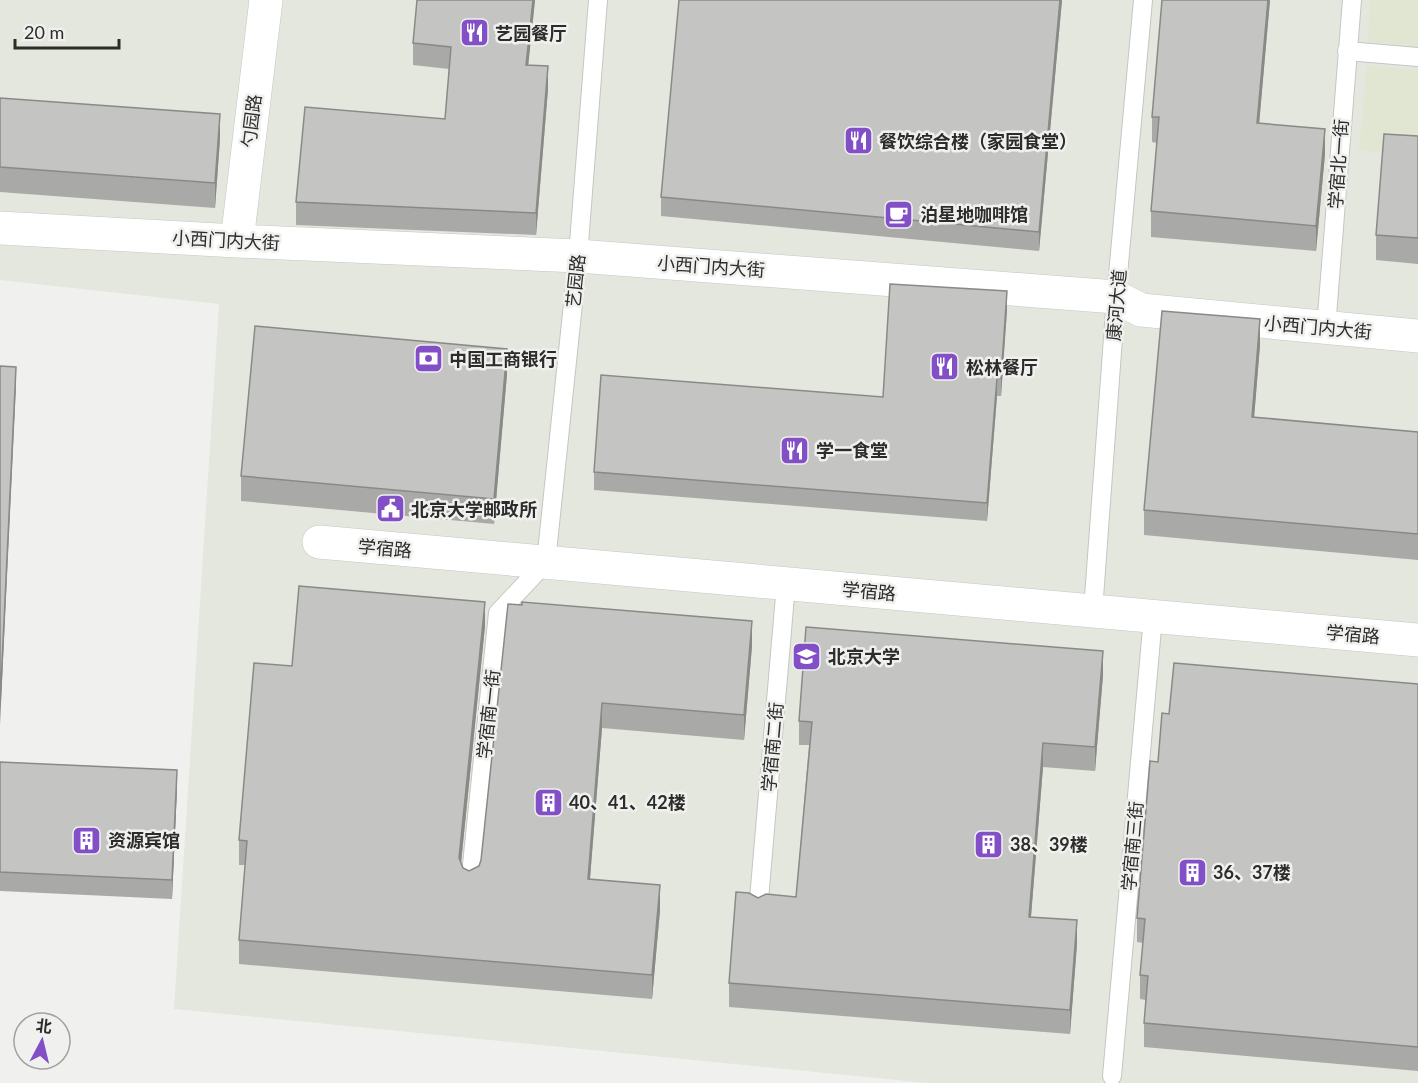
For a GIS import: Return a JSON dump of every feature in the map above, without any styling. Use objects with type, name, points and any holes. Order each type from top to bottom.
[{"type":"street","name":"勺园路","points":[[237,241],[266,0]]},
{"type":"street","name":"小西门内大街","points":[[0,228],[578,256],[1116,297],[1141,310],[1418,336]]},
{"type":"street","name":"学宿路","points":[[319,542],[1418,640]]},
{"type":"lane","name":"艺园路","points":[[546,562],[578,256],[598,0]]},
{"type":"lane","name":"康河大道","points":[[1093,611],[1116,297],[1143,0]]},
{"type":"lane","name":"学宿北一街","points":[[1326,328],[1352,0]]},
{"type":"lane","points":[[1347,51],[1418,57]]},
{"type":"lane","name":"学宿南一街","points":[[470,885],[498,613],[546,562]]},
{"type":"lane","name":"学宿南二街","points":[[758,911],[786,584]]},
{"type":"lane","name":"学宿南三街","points":[[1113,1076],[1153,616]]},
{"type":"shaded area","name":"北京大学","points":[[0,0],[1418,0],[1418,1083],[927,1083],[174,1009],[219,304],[0,280]]},
{"type":"green space","points":[[1370,0],[1418,0],[1418,47],[1368,42]]},
{"type":"green space","points":[[1367,66],[1418,70],[1418,156],[1359,150]]},
{"type":"building","points":[[417,0],[533,0],[526,65],[548,66],[536,213],[296,202],[305,107],[445,119],[451,47],[413,43]]},
{"type":"building","name":"餐饮综合楼（家园食堂）","points":[[679,0],[1060,0],[1039,232],[661,197]]},
{"type":"building","points":[[1162,0],[1268,0],[1257,123],[1325,129],[1316,226],[1151,211],[1159,117],[1152,117]]},
{"type":"building","points":[[0,98],[220,114],[215,183],[0,167]]},
{"type":"building","points":[[1384,134],[1418,136],[1418,238],[1376,235]]},
{"type":"building","name":"学一食堂","points":[[890,284],[1007,291],[1001,378],[997,378],[987,503],[594,472],[601,375],[883,397]]},
{"type":"building","points":[[1162,311],[1260,319],[1252,417],[1418,432],[1418,534],[1144,510]]},
{"type":"building","points":[[255,326],[507,349],[494,499],[241,476]]},
{"type":"building","points":[[0,366],[16,367],[0,706]]},
{"type":"building","name":"40、41、42楼","points":[[299,586],[485,602],[459,858],[463,868],[469,871],[479,866],[481,860],[508,604],[522,605],[522,602],[752,621],[744,715],[602,703],[588,879],[660,885],[652,975],[239,940],[247,841],[239,840],[254,663],[292,666]]},
{"type":"building","name":"38、39楼","points":[[806,627],[1103,651],[1095,747],[1043,743],[1029,917],[1077,920],[1070,1010],[729,983],[736,892],[749,893],[758,898],[766,894],[796,897],[812,722],[799,721]]},
{"type":"building","name":"36、37楼","points":[[1174,663],[1418,684],[1418,1047],[1144,1023],[1148,976],[1140,975],[1145,919],[1137,918],[1150,761],[1158,762],[1162,713],[1169,714]]},
{"type":"building","name":"资源宾馆","points":[[0,762],[177,770],[172,880],[0,872]]},
{"type":"place","name":"艺园餐厅","points":[[474,33]]},
{"type":"place","name":"餐饮综合楼（家园食堂）","points":[[858,141]]},
{"type":"place","name":"泊星地咖啡馆","points":[[899,214]]},
{"type":"place","name":"中国工商银行","points":[[428,359]]},
{"type":"place","name":"松林餐厅","points":[[945,367]]},
{"type":"place","name":"学一食堂","points":[[795,450]]},
{"type":"place","name":"北京大学邮政所","points":[[390,509]]},
{"type":"place","name":"北京大学","points":[[807,656]]},
{"type":"place","name":"40、41、42楼","points":[[548,802]]},
{"type":"place","name":"资源宾馆","points":[[87,840]]},
{"type":"place","name":"38、39楼","points":[[989,844]]},
{"type":"place","name":"36、37楼","points":[[1192,872]]}]
